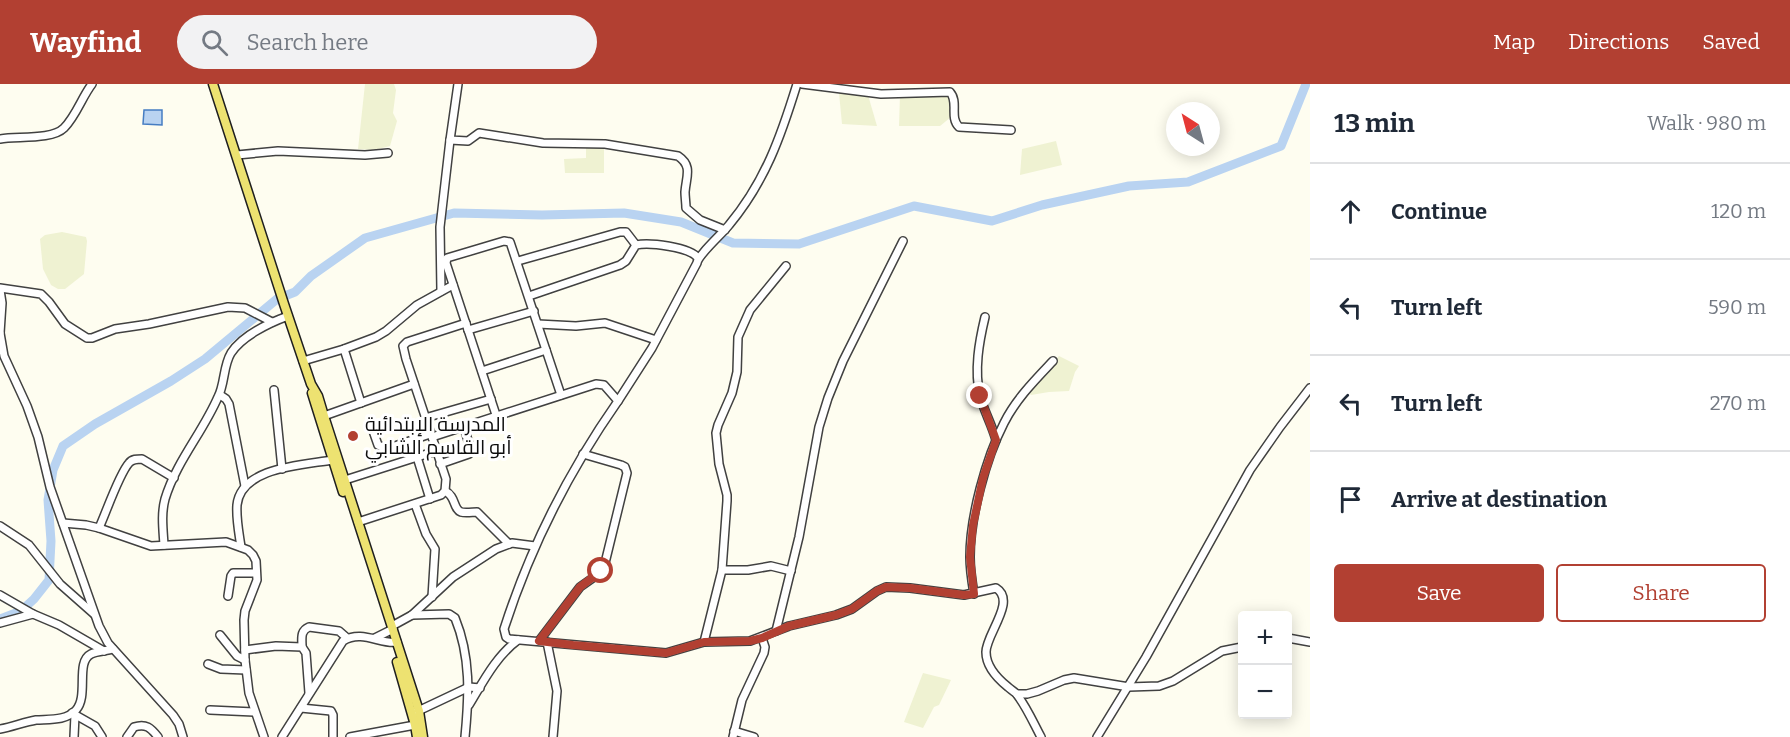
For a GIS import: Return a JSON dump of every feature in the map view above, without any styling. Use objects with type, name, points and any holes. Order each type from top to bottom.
[{"type":"main road","points":[[215,86],[311,384],[314,404],[332,460],[391,629]]},
{"type":"main road","points":[[311,384],[318,396],[345,480],[423,737]]},
{"type":"main road","points":[[415,712],[417,737]]},
{"type":"street","points":[[0,139],[60,131],[68,123],[92,84]]},
{"type":"street","points":[[441,291],[440,227],[458,84]]},
{"type":"street","points":[[797,84],[771,159],[757,184],[736,217],[698,258],[656,340],[584,454],[535,546],[504,629],[506,637],[666,653],[704,642],[738,642],[762,638],[776,631],[844,612],[886,587],[964,595],[996,588],[1003,596],[1004,604],[986,654],[998,678],[1017,694],[1041,737]]},
{"type":"street","points":[[802,84],[881,94],[950,92],[954,98],[955,120],[959,127],[1011,130]]},
{"type":"street","points":[[450,140],[468,141],[479,133],[543,143],[605,144],[678,156],[685,161],[688,171],[685,193],[686,208],[700,220],[725,230]]},
{"type":"street","points":[[237,155],[278,151],[388,153]]},
{"type":"street","points":[[518,261],[620,232],[626,232],[636,245]]},
{"type":"street","points":[[776,631],[791,571],[819,427],[828,398],[843,361],[903,240]]},
{"type":"street","points":[[500,427],[453,285],[446,261],[449,257],[508,241],[511,243],[561,395]]},
{"type":"street","points":[[636,245],[653,244],[689,251],[698,258]]},
{"type":"street","points":[[529,296],[620,265],[626,261],[636,245]]},
{"type":"street","points":[[704,642],[722,570],[727,495],[721,476],[716,433],[731,399],[737,372],[738,337],[743,323],[756,302],[786,266]]},
{"type":"street","points":[[303,361],[376,337],[417,305],[453,285]]},
{"type":"street","points":[[183,737],[173,715],[113,649],[103,635],[94,614],[50,487],[38,437],[27,406],[4,356],[0,333],[2,303],[0,289],[41,294],[65,324],[87,338],[115,329],[228,307],[245,308],[272,322]]},
{"type":"street","points":[[358,522],[441,495],[447,485],[403,348],[405,344],[534,311]]},
{"type":"street","points":[[164,545],[162,517],[165,499],[174,478],[220,395],[230,355],[237,346],[272,322],[288,316]]},
{"type":"street","points":[[985,317],[980,343],[978,379],[980,396],[996,440]]},
{"type":"street","points":[[538,324],[576,326],[605,323],[656,340]]},
{"type":"street","points":[[344,349],[361,403]]},
{"type":"street","points":[[482,371],[546,350]]},
{"type":"street","points":[[974,594],[970,557],[973,525],[983,478],[1004,422],[1053,361]]},
{"type":"street","points":[[324,416],[414,384]]},
{"type":"street","points":[[371,425],[378,445],[386,449],[496,417],[590,385],[600,384],[608,389],[618,401]]},
{"type":"street","points":[[1097,737],[1129,687],[1250,470],[1310,388]]},
{"type":"street","points":[[274,390],[282,469]]},
{"type":"street","points":[[220,395],[229,404],[245,486]]},
{"type":"street","points":[[425,418],[490,399]]},
{"type":"street","points":[[440,464],[465,456],[471,451],[464,427]]},
{"type":"street","points":[[345,480],[436,451]]},
{"type":"street","points":[[539,641],[580,587],[601,571],[605,563],[627,473],[625,467],[621,465],[584,454]]},
{"type":"street","points":[[417,457],[430,499]]},
{"type":"street","points":[[99,528],[131,461],[142,459],[174,478]]},
{"type":"street","points":[[241,547],[237,504],[245,486],[265,473],[332,460]]},
{"type":"street","points":[[445,491],[451,494],[458,510],[477,512],[509,544]]},
{"type":"street","points":[[415,504],[426,534],[435,549],[432,597]]},
{"type":"street","points":[[63,523],[99,528],[151,546],[226,542],[248,550],[253,555],[256,561],[255,589],[245,611],[245,660],[249,693],[264,737]]},
{"type":"street","points":[[0,526],[29,545],[60,584],[94,614]]},
{"type":"street","points":[[375,638],[412,615],[447,582],[496,549],[519,543],[535,546]]},
{"type":"street","points":[[722,570],[748,570],[771,566],[791,571]]},
{"type":"street","points":[[228,596],[233,573],[256,573]]},
{"type":"street","points":[[0,595],[33,614],[59,624],[104,651]]},
{"type":"street","points":[[0,623],[33,614]]},
{"type":"street","points":[[412,615],[449,614],[455,618],[467,661],[468,706],[465,737]]},
{"type":"street","points":[[309,693],[306,653],[302,647],[302,634],[305,628],[339,631],[347,638]]},
{"type":"street","points":[[220,635],[237,656],[245,660]]},
{"type":"street","points":[[282,737],[339,646],[347,638],[375,638],[394,643]]},
{"type":"street","points":[[754,737],[733,734],[742,700],[764,653],[765,646],[762,638]]},
{"type":"street","points":[[1292,639],[1310,642]]},
{"type":"street","points":[[468,706],[496,662],[518,640]]},
{"type":"street","points":[[547,642],[557,691],[553,737]]},
{"type":"street","points":[[245,650],[276,646],[302,647]]},
{"type":"street","points":[[1017,694],[1038,691],[1074,678],[1129,687],[1152,687],[1173,681],[1216,654],[1238,648]]},
{"type":"street","points":[[0,729],[73,714],[82,697],[83,667],[86,658],[113,649]]},
{"type":"street","points":[[207,664],[221,669],[246,670]]},
{"type":"street","points":[[415,712],[468,687],[480,687]]},
{"type":"street","points":[[301,708],[331,711],[333,737]]},
{"type":"street","points":[[210,710],[255,712]]},
{"type":"street","points":[[73,714],[74,737]]},
{"type":"street","points":[[73,714],[95,726],[102,737]]},
{"type":"street","points":[[127,737],[134,727],[144,725],[151,727],[158,737]]},
{"type":"street","points":[[350,737],[415,725]]},
{"type":"green space","points":[[365,84],[394,84],[396,90],[393,113],[397,121],[390,146],[374,150],[358,149]]},
{"type":"green space","points":[[839,93],[868,95],[877,126],[842,124]]},
{"type":"green space","points":[[951,94],[951,117],[940,126],[899,126],[900,95]]},
{"type":"green space","points":[[1056,141],[1062,165],[1020,175],[1022,149]]},
{"type":"green space","points":[[586,148],[604,148],[604,173],[565,173],[564,159],[586,158]]},
{"type":"green space","points":[[62,232],[86,237],[87,241],[84,274],[65,289],[58,289],[51,285],[43,269],[40,239],[45,235]]},
{"type":"green space","points":[[1059,356],[1079,366],[1069,391],[1031,395],[1031,389]]},
{"type":"green space","points":[[923,673],[951,680],[939,705],[934,707],[923,728],[904,722]]},
{"type":"water","points":[[144,110],[162,110],[162,125],[143,124]]},
{"type":"waterway","points":[[0,619],[21,611],[49,580],[51,541],[48,500],[53,470],[63,446],[95,424],[205,359],[277,299],[295,292],[311,276],[365,238],[454,213],[542,215],[624,213],[681,222],[733,243],[799,244],[914,206],[992,221],[1042,205],[1129,186],[1188,182],[1281,146],[1306,84]]},
{"type":"place","name":"المدرسة الإبتدائية أبو القاسم الشابي","points":[[353,436]]},
{"type":"route","points":[[601,571],[580,587],[539,641],[666,653],[704,642],[738,642],[762,638],[789,626],[823,619],[852,609],[886,587],[974,594],[970,557],[973,525],[983,478],[996,440],[980,396]]}]
